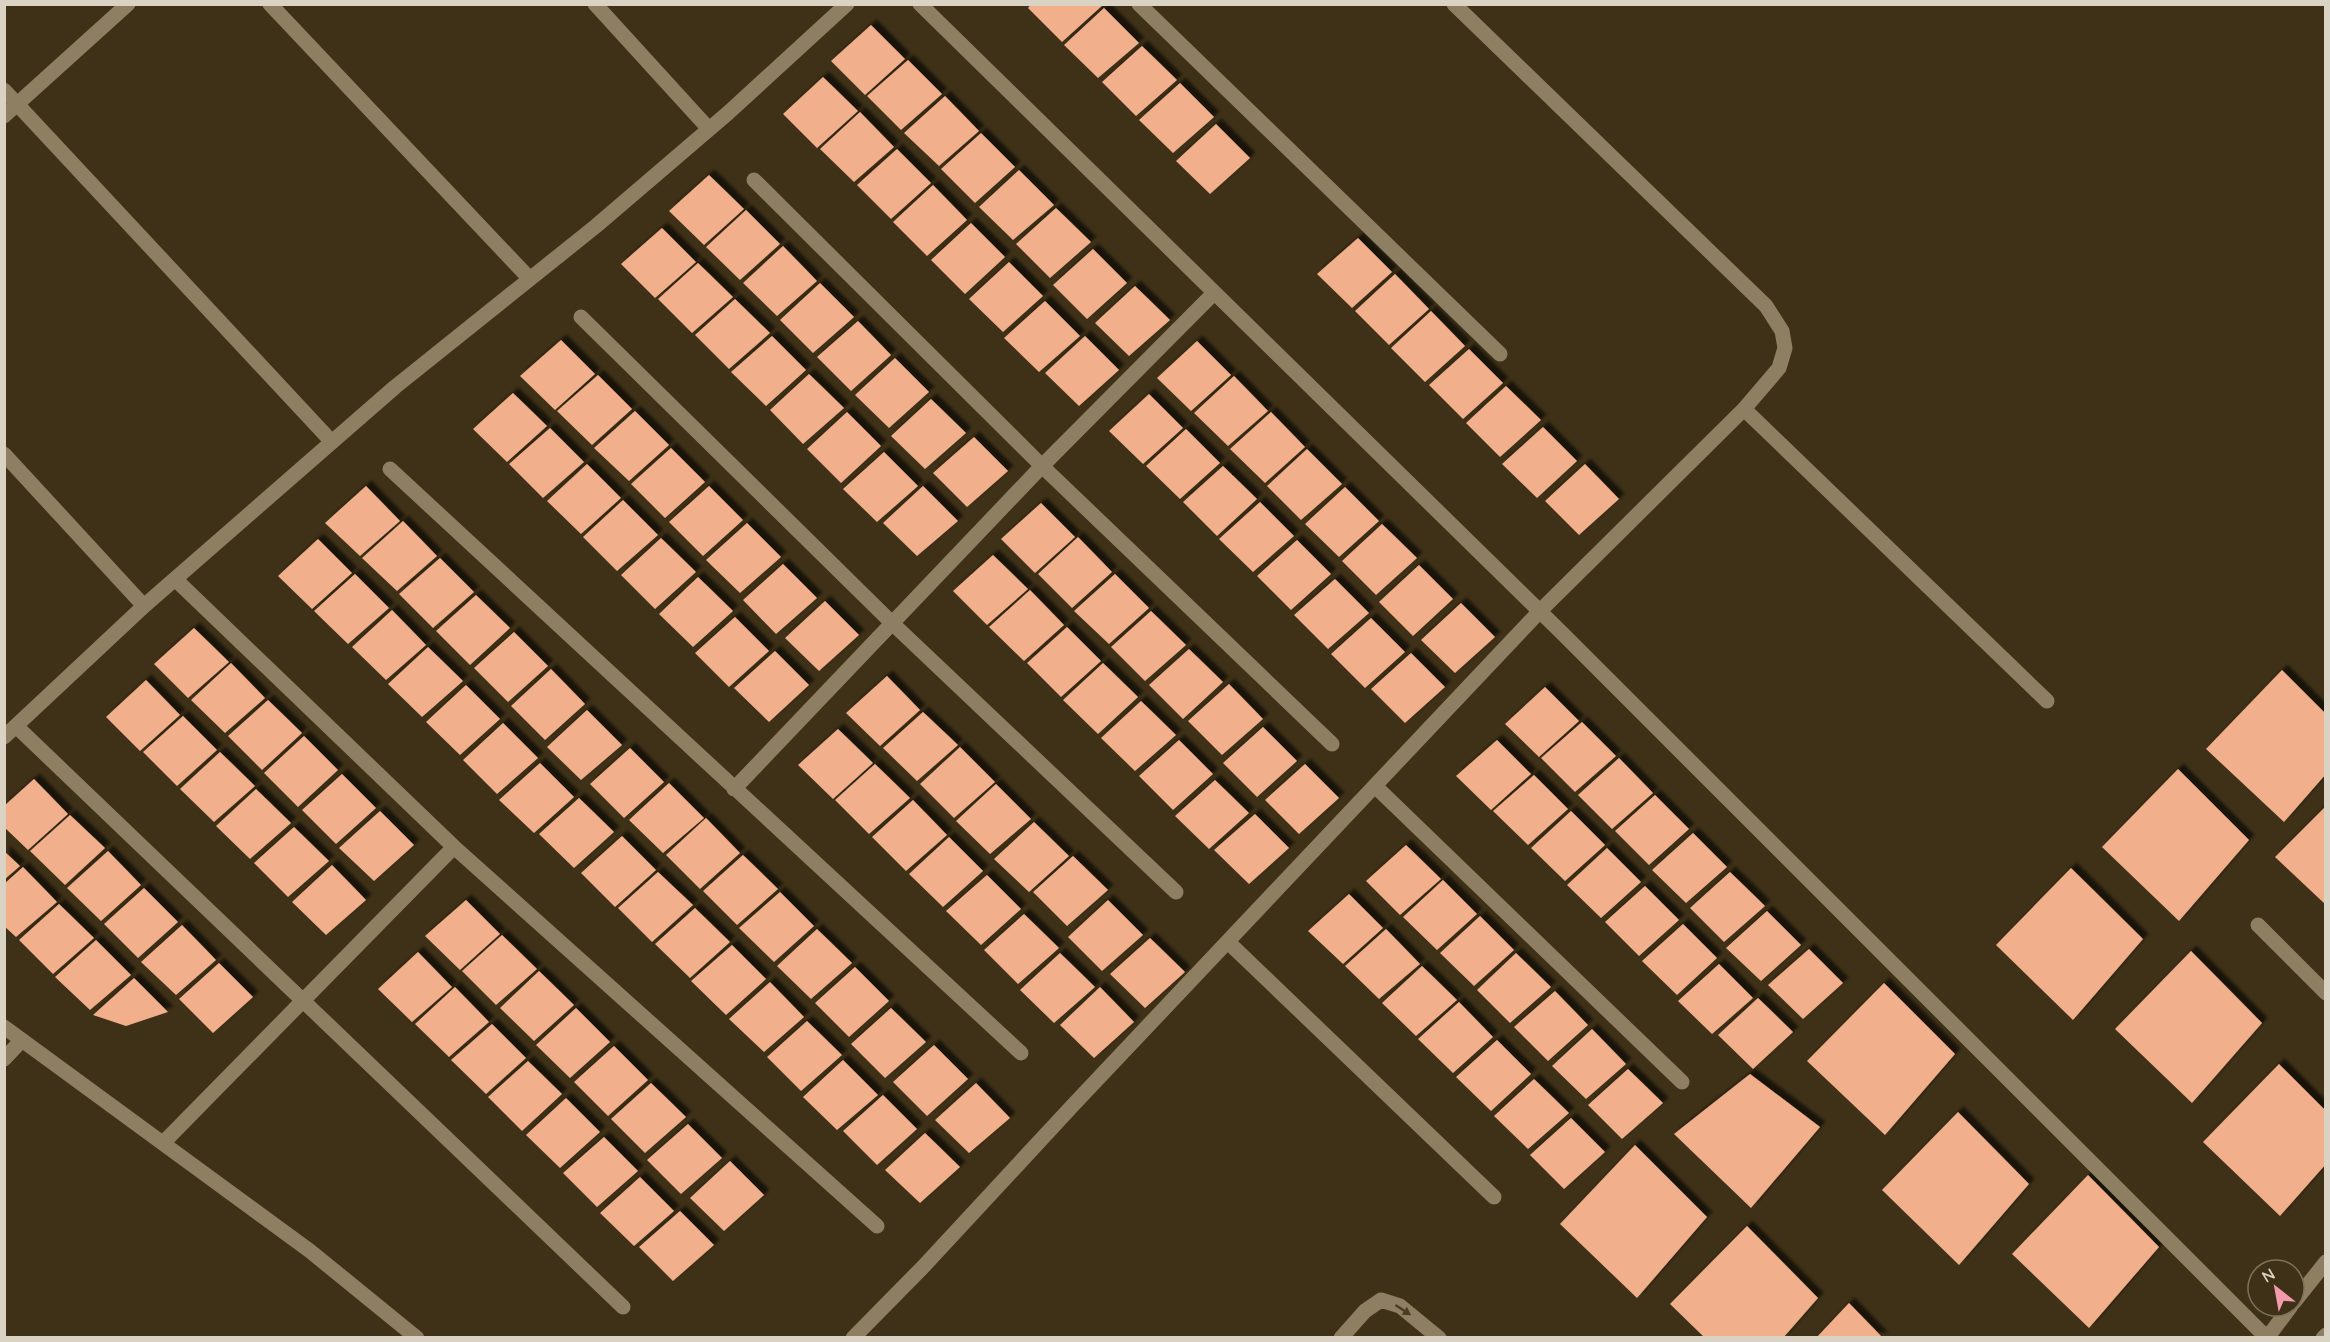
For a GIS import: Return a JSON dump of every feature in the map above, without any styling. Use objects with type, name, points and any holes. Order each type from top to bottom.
[{"type":"street","points":[[4,116],[128,4]]},
{"type":"street","points":[[270,4],[530,279]]},
{"type":"street","points":[[595,4],[709,129]]},
{"type":"street","points":[[4,737],[144,606],[395,387],[530,279],[709,129],[847,4]]},
{"type":"street","points":[[920,4],[1539,612],[2267,1337],[2282,1318]]},
{"type":"street","points":[[1138,4],[1500,354]]},
{"type":"street","points":[[853,1338],[922,1268],[1539,612],[1744,409],[1779,368],[1785,348],[1782,331],[1766,306],[1454,4]]},
{"type":"street","points":[[4,90],[332,442]]},
{"type":"street","points":[[754,180],[1042,466],[1332,744]]},
{"type":"street","points":[[734,789],[1042,466],[1213,294]]},
{"type":"street","points":[[581,317],[892,623],[1176,892]]},
{"type":"street","points":[[1744,409],[2047,701]]},
{"type":"street","points":[[4,454],[144,606]]},
{"type":"street","points":[[390,469],[1021,1053]]},
{"type":"street","points":[[175,579],[454,847],[877,1226]]},
{"type":"street","points":[[16,726],[622,1307]]},
{"type":"street","points":[[1376,787],[1682,1082]]},
{"type":"street","points":[[164,1142],[454,847]]},
{"type":"street","points":[[2258,925],[2325,993]]},
{"type":"street","points":[[1228,942],[1494,1197]]},
{"type":"street","points":[[4,1027],[310,1251],[417,1338]]},
{"type":"street","points":[[4,1059],[22,1040]]},
{"type":"street","points":[[2306,1287],[2325,1262]]},
{"type":"street","points":[[1341,1338],[1365,1311],[1381,1300],[1400,1306],[1439,1338]]},
{"type":"building","points":[[1031,4],[1104,4],[1062,42],[1028,8]]},
{"type":"building","points":[[1104,8],[1139,43],[1098,78],[1064,45]]},
{"type":"building","points":[[871,25],[905,59],[865,95],[831,61]]},
{"type":"building","points":[[1142,46],[1177,80],[1136,116],[1102,82]]},
{"type":"building","points":[[908,60],[942,94],[901,130],[867,96]]},
{"type":"building","points":[[823,77],[858,111],[817,148],[783,114]]},
{"type":"building","points":[[1180,83],[1214,117],[1173,153],[1139,120]]},
{"type":"building","points":[[945,96],[979,131],[939,166],[904,133]]},
{"type":"building","points":[[860,112],[894,147],[854,182],[820,149]]},
{"type":"building","points":[[1216,124],[1250,158],[1210,194],[1176,161]]},
{"type":"building","points":[[981,133],[1015,167],[975,203],[941,169]]},
{"type":"building","points":[[897,149],[931,183],[891,219],[857,185]]},
{"type":"building","points":[[1019,170],[1054,205],[1013,240],[979,207]]},
{"type":"building","points":[[709,175],[744,209],[704,245],[669,211]]},
{"type":"building","points":[[933,185],[967,220],[927,256],[893,222]]},
{"type":"building","points":[[1056,208],[1091,242],[1050,278],[1016,244]]},
{"type":"building","points":[[746,210],[780,244],[740,280],[706,247]]},
{"type":"building","points":[[971,223],[1005,257],[965,294],[931,260]]},
{"type":"building","points":[[662,228],[696,262],[655,298],[621,264]]},
{"type":"building","points":[[1358,238],[1392,272],[1352,308],[1317,274]]},
{"type":"building","points":[[783,246],[817,281],[777,316],[743,283]]},
{"type":"building","points":[[1093,249],[1127,283],[1087,319],[1053,285]]},
{"type":"building","points":[[1009,262],[1043,296],[1003,332],[969,299]]},
{"type":"building","points":[[698,263],[733,297],[692,333],[658,299]]},
{"type":"building","points":[[1395,274],[1429,309],[1389,345],[1355,311]]},
{"type":"building","points":[[820,283],[854,317],[813,353],[780,320]]},
{"type":"building","points":[[1135,286],[1170,320],[1129,356],[1095,323]]},
{"type":"building","points":[[735,299],[770,333],[729,369],[695,335]]},
{"type":"building","points":[[1045,301],[1080,336],[1039,372],[1004,338]]},
{"type":"building","points":[[1431,311],[1465,346],[1425,382],[1391,348]]},
{"type":"building","points":[[858,321],[891,355],[851,391],[817,357]]},
{"type":"building","points":[[772,336],[806,370],[766,406],[731,372]]},
{"type":"building","points":[[1085,336],[1119,370],[1079,406],[1045,373]]},
{"type":"building","points":[[561,340],[595,374],[555,410],[520,376]]},
{"type":"building","points":[[1197,341],[1231,375],[1191,411],[1157,378]]},
{"type":"building","points":[[1469,349],[1503,383],[1463,419],[1429,385]]},
{"type":"building","points":[[895,358],[929,392],[889,428],[855,395]]},
{"type":"building","points":[[809,374],[844,408],[803,444],[770,410]]},
{"type":"building","points":[[598,375],[632,409],[592,445],[557,411]]},
{"type":"building","points":[[1234,376],[1268,411],[1228,446],[1194,413]]},
{"type":"building","points":[[1506,386],[1541,420],[1500,457],[1466,423]]},
{"type":"building","points":[[513,393],[547,426],[507,462],[473,429]]},
{"type":"building","points":[[1149,394],[1183,428],[1143,464],[1109,431]]},
{"type":"building","points":[[931,399],[966,433],[925,469],[891,436]]},
{"type":"building","points":[[635,411],[669,445],[629,481],[594,448]]},
{"type":"building","points":[[847,412],[881,446],[841,483],[807,449]]},
{"type":"building","points":[[1271,412],[1305,447],[1265,483],[1230,449]]},
{"type":"building","points":[[1543,427],[1577,461],[1537,498],[1502,464]]},
{"type":"building","points":[[550,428],[584,462],[543,498],[509,464]]},
{"type":"building","points":[[1186,429],[1220,463],[1180,499],[1146,466]]},
{"type":"building","points":[[974,437],[1008,471],[967,507],[933,473]]},
{"type":"building","points":[[671,448],[705,482],[665,518],[631,484]]},
{"type":"building","points":[[1307,449],[1342,484],[1301,520],[1267,486]]},
{"type":"building","points":[[884,452],[918,486],[877,522],[843,489]]},
{"type":"building","points":[[587,464],[621,498],[581,534],[547,501]]},
{"type":"building","points":[[1585,464],[1619,499],[1579,535],[1545,501]]},
{"type":"building","points":[[1223,466],[1257,499],[1217,536],[1183,502]]},
{"type":"building","points":[[366,486],[400,521],[360,556],[325,523]]},
{"type":"building","points":[[709,486],[743,520],[703,556],[669,522]]},
{"type":"building","points":[[923,486],[958,521],[917,556],[883,523]]},
{"type":"building","points":[[1345,487],[1379,521],[1339,557],[1305,524]]},
{"type":"building","points":[[623,500],[658,535],[617,571],[583,537]]},
{"type":"building","points":[[1260,502],[1294,536],[1253,572],[1219,539]]},
{"type":"building","points":[[1041,503],[1075,537],[1035,573],[1001,539]]},
{"type":"building","points":[[403,521],[437,556],[397,591],[362,558]]},
{"type":"building","points":[[747,523],[781,557],[740,593],[706,560]]},
{"type":"building","points":[[1382,524],[1417,558],[1376,595],[1342,561]]},
{"type":"building","points":[[1078,537],[1112,572],[1072,608],[1038,574]]},
{"type":"building","points":[[661,538],[696,572],[655,609],[621,575]]},
{"type":"building","points":[[318,539],[352,573],[312,609],[278,576]]},
{"type":"building","points":[[1297,540],[1331,574],[1291,610],[1257,576]]},
{"type":"building","points":[[993,555],[1028,589],[987,625],[953,591]]},
{"type":"building","points":[[440,558],[474,592],[433,628],[399,594]]},
{"type":"building","points":[[783,564],[817,598],[776,634],[743,600]]},
{"type":"building","points":[[1419,565],[1453,599],[1413,636],[1379,602]]},
{"type":"building","points":[[355,574],[389,608],[348,644],[314,611]]},
{"type":"building","points":[[1115,574],[1149,608],[1109,644],[1074,611]]},
{"type":"building","points":[[698,577],[733,611],[693,647],[659,614]]},
{"type":"building","points":[[1335,579],[1369,613],[1328,649],[1294,615]]},
{"type":"building","points":[[1030,590],[1064,625],[1024,661],[989,627]]},
{"type":"building","points":[[476,595],[510,628],[470,665],[436,631]]},
{"type":"building","points":[[825,601],[859,635],[819,671],[785,638]]},
{"type":"building","points":[[1461,603],[1495,637],[1455,673],[1421,640]]},
{"type":"building","points":[[392,610],[426,645],[386,680],[352,647]]},
{"type":"building","points":[[1151,611],[1186,645],[1145,681],[1111,647]]},
{"type":"building","points":[[735,617],[769,651],[729,687],[695,653]]},
{"type":"building","points":[[1371,618],[1405,652],[1365,688],[1331,654]]},
{"type":"building","points":[[1067,627],[1101,661],[1061,697],[1027,663]]},
{"type":"building","points":[[194,628],[229,662],[188,698],[154,664]]},
{"type":"building","points":[[514,632],[548,666],[508,702],[474,668]]},
{"type":"building","points":[[428,647],[463,681],[422,717],[388,684]]},
{"type":"building","points":[[1189,649],[1223,682],[1183,719],[1149,685]]},
{"type":"building","points":[[775,651],[809,685],[769,722],[734,688]]},
{"type":"building","points":[[1411,653],[1445,687],[1405,723],[1371,689]]},
{"type":"building","points":[[231,663],[265,698],[225,733],[191,700]]},
{"type":"building","points":[[1103,663],[1138,697],[1098,734],[1063,700]]},
{"type":"building","points":[[551,669],[585,704],[545,740],[511,706]]},
{"type":"building","points":[[2282,670],[2326,714],[2326,774],[2284,822],[2206,749]]},
{"type":"building","points":[[887,676],[920,710],[880,746],[846,713]]},
{"type":"building","points":[[146,680],[180,715],[140,751],[106,717]]},
{"type":"building","points":[[1229,684],[1263,719],[1222,755],[1188,721]]},
{"type":"building","points":[[466,685],[500,719],[460,755],[426,722]]},
{"type":"building","points":[[1545,687],[1579,721],[1539,757],[1505,724]]},
{"type":"building","points":[[268,700],[302,733],[262,770],[228,736]]},
{"type":"building","points":[[1141,701],[1176,735],[1135,771],[1101,738]]},
{"type":"building","points":[[587,710],[622,745],[581,780],[547,747]]},
{"type":"building","points":[[923,712],[958,745],[917,781],[883,748]]},
{"type":"building","points":[[183,716],[217,750],[177,786],[143,752]]},
{"type":"building","points":[[1582,722],[1616,756],[1575,792],[1541,758]]},
{"type":"building","points":[[503,723],[538,758],[497,794],[463,760]]},
{"type":"building","points":[[1263,727],[1297,761],[1257,797],[1223,763]]},
{"type":"building","points":[[838,729],[873,763],[833,799],[798,765]]},
{"type":"building","points":[[304,736],[338,770],[298,807],[264,773]]},
{"type":"building","points":[[1179,740],[1213,774],[1173,810],[1139,776]]},
{"type":"building","points":[[1497,740],[1531,774],[1491,810],[1456,776]]},
{"type":"building","points":[[960,747],[995,782],[954,818],[920,784]]},
{"type":"building","points":[[630,748],[664,782],[624,818],[590,784]]},
{"type":"building","points":[[220,752],[255,786],[214,822],[180,789]]},
{"type":"building","points":[[1619,758],[1653,793],[1612,829],[1578,795]]},
{"type":"building","points":[[540,763],[574,797],[534,833],[499,800]]},
{"type":"building","points":[[875,764],[910,798],[869,834],[835,800]]},
{"type":"building","points":[[1305,764],[1339,798],[1299,834],[1265,800]]},
{"type":"building","points":[[2178,769],[2249,840],[2179,921],[2102,847]]},
{"type":"building","points":[[342,774],[376,808],[336,844],[302,810]]},
{"type":"building","points":[[1534,775],[1568,809],[1528,845],[1493,811]]},
{"type":"building","points":[[34,779],[68,814],[28,850],[4,827],[4,806]]},
{"type":"building","points":[[1215,780],[1249,813],[1209,849],[1175,816]]},
{"type":"building","points":[[669,783],[704,818],[663,853],[629,820]]},
{"type":"building","points":[[996,784],[1031,819],[990,854],[956,821]]},
{"type":"building","points":[[256,789],[291,823],[250,859],[216,826]]},
{"type":"building","points":[[1655,795],[1689,829],[1649,865],[1615,831]]},
{"type":"building","points":[[579,798],[614,832],[574,868],[539,834]]},
{"type":"building","points":[[913,800],[947,835],[906,871],[872,837]]},
{"type":"building","points":[[2326,806],[2326,905],[2275,857]]},
{"type":"building","points":[[380,811],[414,845],[374,881],[339,848]]},
{"type":"building","points":[[1571,811],[1605,845],[1565,881],[1531,848]]},
{"type":"building","points":[[1255,814],[1289,848],[1249,884],[1214,850]]},
{"type":"building","points":[[70,815],[105,848],[65,885],[30,851]]},
{"type":"building","points":[[706,818],[740,853],[700,889],[666,855]]},
{"type":"building","points":[[1034,822],[1069,856],[1029,892],[994,859]]},
{"type":"building","points":[[294,827],[329,861],[288,897],[254,863]]},
{"type":"building","points":[[1693,833],[1727,867],[1686,903],[1652,870]]},
{"type":"building","points":[[622,836],[656,870],[615,907],[581,873]]},
{"type":"building","points":[[949,837],[983,871],[943,907],[909,874]]},
{"type":"building","points":[[1406,845],[1441,879],[1400,915],[1366,881]]},
{"type":"building","points":[[1607,848],[1641,882],[1601,918],[1567,885]]},
{"type":"building","points":[[4,851],[20,866],[4,880]]},
{"type":"building","points":[[108,851],[141,885],[101,921],[67,888]]},
{"type":"building","points":[[743,855],[778,889],[737,925],[703,891]]},
{"type":"building","points":[[1073,856],[1108,890],[1067,926],[1033,892]]},
{"type":"building","points":[[332,865],[366,900],[326,935],[292,902]]},
{"type":"building","points":[[23,867],[57,902],[16,937],[4,926],[4,884]]},
{"type":"building","points":[[2071,868],[2143,939],[2073,1020],[1996,945]]},
{"type":"building","points":[[658,872],[693,905],[652,942],[618,908]]},
{"type":"building","points":[[1730,872],[1765,906],[1724,942],[1690,908]]},
{"type":"building","points":[[987,875],[1021,909],[981,945],[946,911]]},
{"type":"building","points":[[1443,880],[1477,914],[1437,950],[1403,917]]},
{"type":"building","points":[[1645,886],[1679,920],[1639,956],[1605,922]]},
{"type":"building","points":[[144,888],[178,922],[138,958],[104,924]]},
{"type":"building","points":[[780,892],[814,926],[774,962],[739,928]]},
{"type":"building","points":[[1349,894],[1383,928],[1343,964],[1308,931]]},
{"type":"building","points":[[466,900],[500,934],[460,970],[425,936]]},
{"type":"building","points":[[1108,900],[1143,935],[1102,971],[1068,937]]},
{"type":"building","points":[[59,904],[94,938],[53,974],[19,940]]},
{"type":"building","points":[[695,908],[730,942],[690,978],[655,944]]},
{"type":"building","points":[[1767,911],[1801,945],[1761,981],[1726,948]]},
{"type":"building","points":[[1024,914],[1059,948],[1018,984],[984,950]]},
{"type":"building","points":[[1480,916],[1514,950],[1474,986],[1440,953]]},
{"type":"building","points":[[1683,924],[1717,958],[1677,995],[1642,961]]},
{"type":"building","points":[[182,925],[216,960],[176,995],[141,962]]},
{"type":"building","points":[[817,929],[852,963],[811,999],[777,966]]},
{"type":"building","points":[[1386,929],[1420,964],[1379,999],[1345,966]]},
{"type":"building","points":[[502,935],[537,969],[496,1005],[462,971]]},
{"type":"building","points":[[1150,938],[1185,972],[1145,1008],[1110,974]]},
{"type":"building","points":[[96,940],[131,975],[90,1010],[55,977]]},
{"type":"building","points":[[732,945],[766,979],[726,1015],[691,981]]},
{"type":"building","points":[[1809,949],[1843,983],[1803,1019],[1768,985]]},
{"type":"building","points":[[2191,951],[2262,1023],[2192,1103],[2115,1029]]},
{"type":"building","points":[[418,952],[452,987],[412,1022],[378,989]]},
{"type":"building","points":[[1060,953],[1095,987],[1054,1023],[1020,990]]},
{"type":"building","points":[[1516,953],[1551,987],[1510,1023],[1477,990]]},
{"type":"building","points":[[219,963],[253,997],[213,1033],[179,999]]},
{"type":"building","points":[[1719,964],[1753,998],[1712,1034],[1678,1001]]},
{"type":"building","points":[[1422,966],[1457,1000],[1416,1036],[1382,1003]]},
{"type":"building","points":[[855,967],[889,1001],[849,1037],[815,1003]]},
{"type":"building","points":[[539,971],[574,1005],[534,1041],[500,1008]]},
{"type":"building","points":[[134,978],[168,1012],[126,1026],[93,1015]]},
{"type":"building","points":[[770,982],[804,1017],[764,1052],[729,1019]]},
{"type":"building","points":[[1884,983],[1955,1054],[1885,1135],[1807,1061]]},
{"type":"building","points":[[455,987],[489,1022],[449,1057],[415,1024]]},
{"type":"building","points":[[1100,987],[1134,1022],[1094,1058],[1060,1025]]},
{"type":"building","points":[[1555,991],[1588,1025],[1548,1061],[1514,1027]]},
{"type":"building","points":[[1758,998],[1793,1032],[1753,1069],[1718,1035]]},
{"type":"building","points":[[1459,1002],[1493,1037],[1453,1073],[1418,1039]]},
{"type":"building","points":[[576,1008],[610,1042],[570,1078],[536,1045]]},
{"type":"building","points":[[891,1008],[926,1042],[885,1078],[851,1044]]},
{"type":"building","points":[[807,1021],[842,1055],[801,1091],[767,1057]]},
{"type":"building","points":[[492,1024],[526,1058],[486,1094],[451,1060]]},
{"type":"building","points":[[1592,1029],[1626,1064],[1586,1099],[1552,1066]]},
{"type":"building","points":[[1497,1040],[1531,1074],[1491,1111],[1456,1077]]},
{"type":"building","points":[[934,1045],[968,1079],[927,1116],[893,1082]]},
{"type":"building","points":[[614,1046],[648,1080],[608,1116],[574,1082]]},
{"type":"building","points":[[843,1060],[878,1095],[837,1130],[803,1097]]},
{"type":"building","points":[[528,1061],[562,1094],[522,1131],[488,1097]]},
{"type":"building","points":[[2279,1064],[2326,1111],[2326,1164],[2280,1216],[2203,1142]]},
{"type":"building","points":[[1628,1069],[1663,1103],[1622,1139],[1588,1105]]},
{"type":"building","points":[[1750,1074],[1820,1127],[1751,1208],[1674,1134]]},
{"type":"building","points":[[1534,1079],[1569,1113],[1528,1149],[1494,1116]]},
{"type":"building","points":[[651,1083],[686,1117],[645,1153],[611,1119]]},
{"type":"building","points":[[976,1083],[1010,1118],[969,1153],[935,1120]]},
{"type":"building","points":[[883,1095],[917,1129],[877,1165],[843,1131]]},
{"type":"building","points":[[566,1098],[600,1132],[560,1168],[526,1135]]},
{"type":"building","points":[[1958,1112],[2029,1184],[1959,1265],[1882,1190]]},
{"type":"building","points":[[1571,1118],[1605,1152],[1564,1189],[1530,1155]]},
{"type":"building","points":[[688,1124],[722,1158],[681,1194],[647,1160]]},
{"type":"building","points":[[925,1133],[960,1167],[920,1203],[885,1170]]},
{"type":"building","points":[[604,1137],[638,1171],[597,1207],[563,1173]]},
{"type":"building","points":[[1635,1145],[1707,1217],[1637,1298],[1560,1224]]},
{"type":"building","points":[[730,1161],[764,1195],[724,1231],[690,1198]]},
{"type":"building","points":[[2088,1175],[2159,1247],[2089,1328],[2012,1254]]},
{"type":"building","points":[[640,1177],[674,1211],[634,1246],[600,1213]]},
{"type":"building","points":[[680,1211],[714,1245],[673,1281],[639,1247]]},
{"type":"building","points":[[1747,1226],[1818,1298],[1783,1338],[1705,1338],[1670,1304]]},
{"type":"building","points":[[1849,1303],[1883,1338],[1816,1338]]}]
